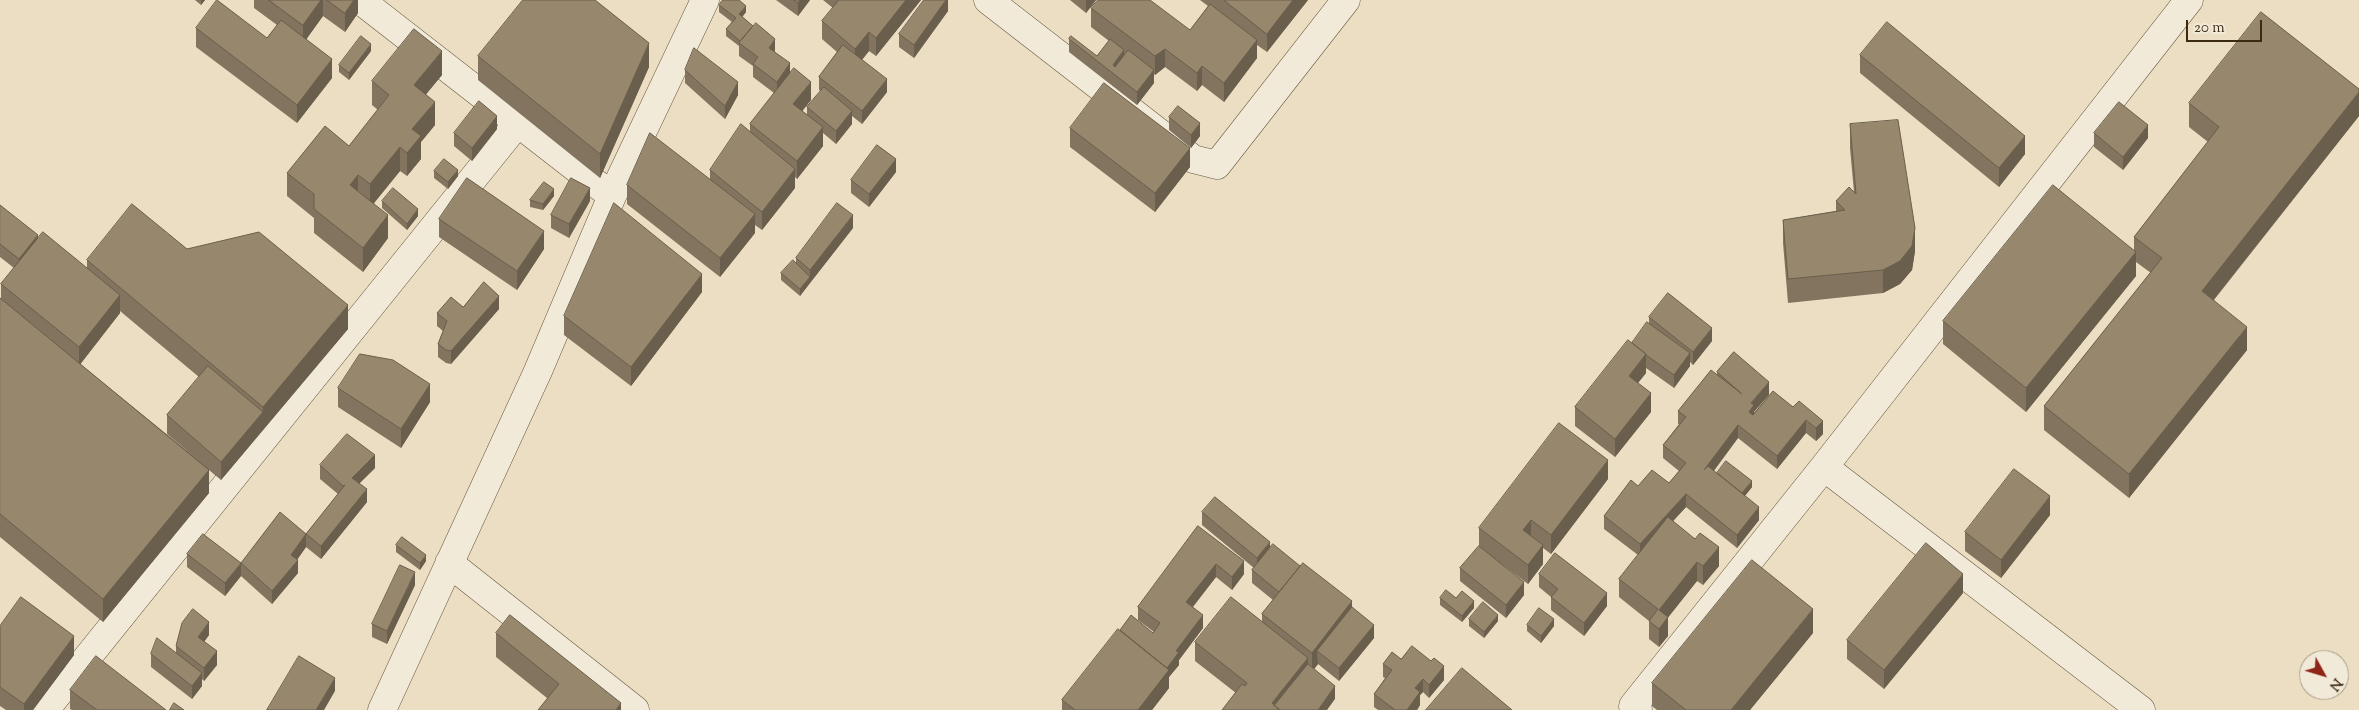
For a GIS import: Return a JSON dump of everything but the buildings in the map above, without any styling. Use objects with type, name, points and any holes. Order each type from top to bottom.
[{"type":"street","points":[[360,0],[612,196]]},
{"type":"street","points":[[382,710],[538,371],[612,196],[705,0]]},
{"type":"street","points":[[988,0],[1193,159],[1217,165],[1346,0]]},
{"type":"street","points":[[1638,710],[1633,706],[1824,467],[2189,0]]},
{"type":"street","points":[[45,710],[517,124]]},
{"type":"street","points":[[1824,467],[2141,710]]},
{"type":"street","points":[[199,471],[222,489]]},
{"type":"street","points":[[449,563],[635,710]]}]
